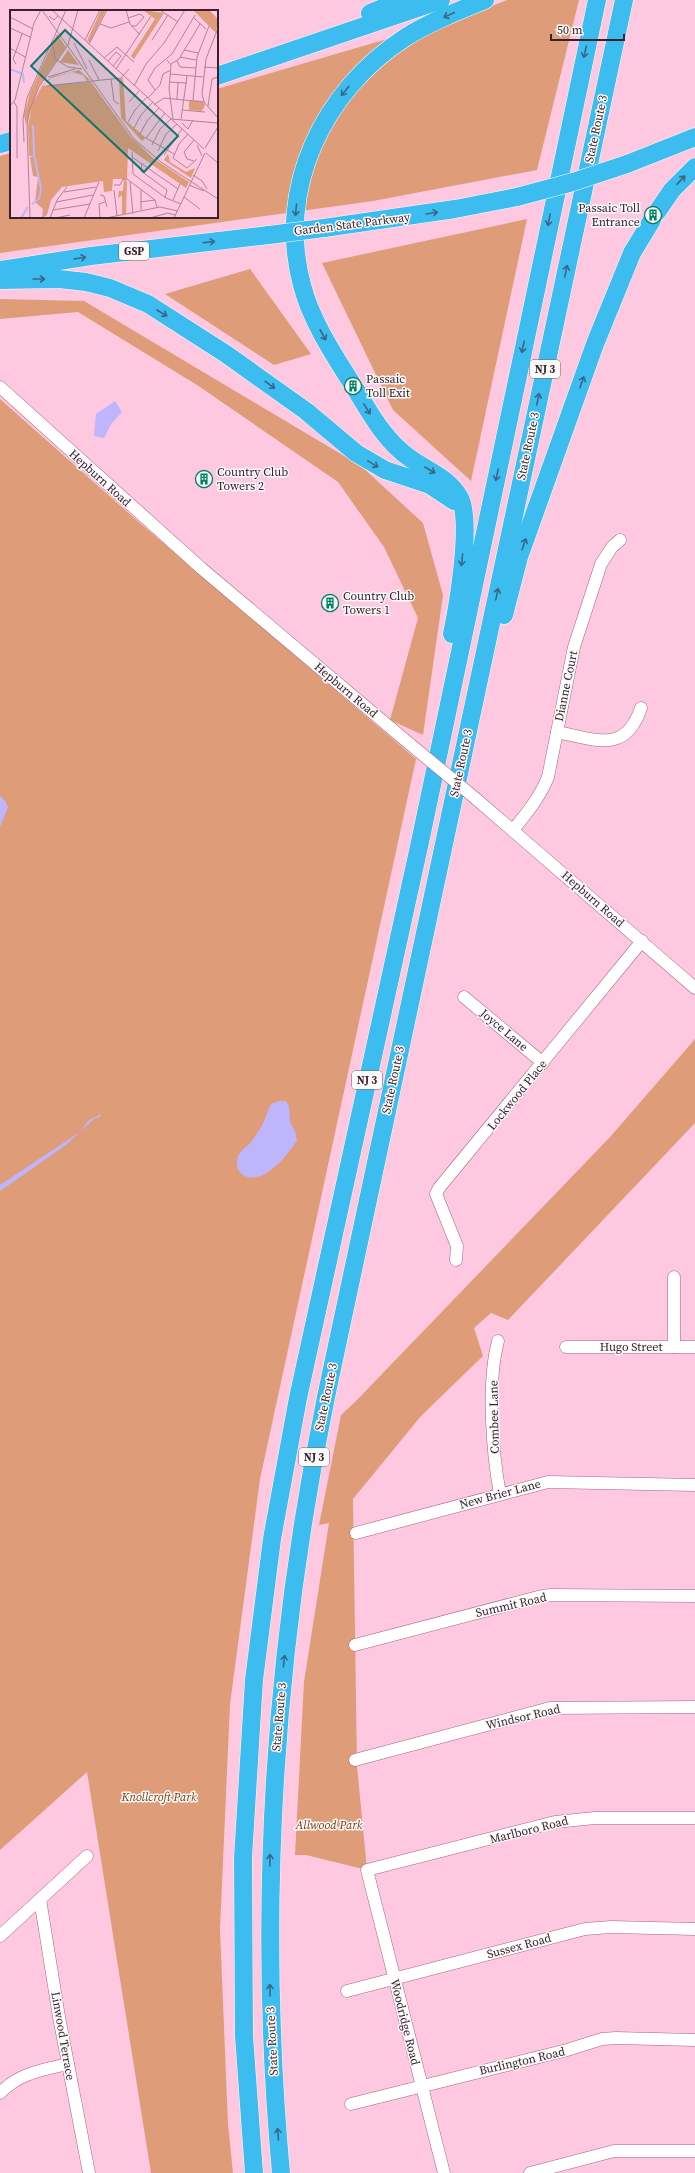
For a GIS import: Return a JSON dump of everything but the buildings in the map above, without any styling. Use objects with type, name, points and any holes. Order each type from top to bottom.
[{"type":"highway","points":[[240,69],[403,0]]},
{"type":"highway","points":[[218,76],[441,0]]},
{"type":"highway","points":[[354,1138],[373,1009],[436,719],[453,629],[464,540],[464,522],[462,503],[454,489],[443,478],[410,459],[394,445],[380,427],[353,386],[320,329],[307,300],[299,270],[296,253],[296,210],[306,159],[332,109],[360,75],[385,52],[410,35],[485,0]]},
{"type":"highway","name":"State Route 3","points":[[254,2173],[246,2072],[242,1936],[244,1822],[254,1687],[267,1574],[299,1391],[434,772],[596,0]]},
{"type":"highway","name":"State Route 3","points":[[281,2173],[272,2034],[270,1892],[276,1750],[290,1608],[301,1531],[321,1418],[624,0]]},
{"type":"highway","points":[[634,162],[695,132]]},
{"type":"highway","name":"Garden State Parkway","points":[[0,270],[91,256],[324,228],[455,209],[517,197],[573,182],[634,162],[695,137]]},
{"type":"highway","points":[[0,144],[10,141]]},
{"type":"highway","points":[[474,701],[504,615],[519,557],[595,344],[632,253],[654,216],[672,190],[695,167]]},
{"type":"highway","points":[[0,280],[59,279],[86,282],[110,288],[148,304],[226,354],[306,411],[356,453],[376,466],[430,485],[448,495],[457,505],[464,522]]},
{"type":"street","name":"Hepburn Road","points":[[0,387],[195,562],[475,798],[695,988]]},
{"type":"street","name":"Dianne Court","points":[[512,830],[530,809],[548,777],[574,646],[601,564],[612,547],[620,540]]},
{"type":"street","points":[[556,732],[600,740],[620,738],[634,726],[641,708]]},
{"type":"street","name":"Lockwood Place","points":[[456,1260],[457,1246],[436,1194],[642,941]]},
{"type":"street","name":"Joyce Lane","points":[[464,997],[543,1062]]},
{"type":"street","points":[[674,1277],[674,1347]]},
{"type":"street","name":"Combee Lane","points":[[498,1341],[494,1357],[492,1411],[494,1465],[500,1494]]},
{"type":"street","name":"Hugo Street","points":[[566,1347],[695,1347]]},
{"type":"street","name":"New Brier Lane","points":[[356,1533],[548,1482],[695,1485]]},
{"type":"street","name":"Summit Road","points":[[355,1645],[550,1595],[695,1596]]},
{"type":"street","name":"Windsor Road","points":[[355,1760],[550,1708],[695,1707]]},
{"type":"street","name":"Marlboro Road","points":[[367,1870],[568,1820],[595,1818],[695,1818]]},
{"type":"street","points":[[0,1936],[87,1856]]},
{"type":"street","name":"Woodridge Road","points":[[367,1870],[444,2173]]},
{"type":"street","name":"Linwood Terrace","points":[[40,1899],[68,2064],[89,2173]]},
{"type":"street","name":"Sussex Road","points":[[347,1991],[585,1929],[611,1927],[695,1929]]},
{"type":"street","name":"Burlington Road","points":[[351,2104],[566,2050],[602,2039],[695,2040]]},
{"type":"street","points":[[0,2093],[9,2084],[30,2072],[68,2064]]},
{"type":"street","points":[[530,2173],[614,2151],[695,2151]]},
{"type":"green space","points":[[507,0],[579,0],[537,170],[373,201],[0,253],[0,156],[10,153],[10,218],[218,218],[218,89],[472,14]]},
{"type":"green space","points":[[527,219],[471,481],[393,410],[322,263]]},
{"type":"green space","points":[[250,269],[311,354],[274,365],[165,294]]},
{"type":"green space","points":[[0,299],[84,301],[361,466],[423,523],[443,595],[423,735],[390,720],[418,618],[384,547],[338,482],[197,385],[78,312],[0,319]]},
{"type":"green space","name":"Knollcroft Park","points":[[0,399],[141,524],[416,759],[260,1479],[230,1704],[220,1929],[228,2124],[233,2173],[151,2173],[87,1772],[0,1850]]},
{"type":"green space","name":"Allwood Park","points":[[695,1039],[695,1123],[508,1320],[491,1313],[474,1328],[483,1356],[421,1416],[353,1499],[357,1766],[367,1870],[306,1855],[295,1855],[304,1682],[329,1523],[319,1525],[341,1415],[611,1136]]},
{"type":"shaded area","points":[[115,401],[122,412],[111,424],[104,438],[94,436],[96,414]]},
{"type":"shaded area","points":[[0,796],[8,807],[0,827]]},
{"type":"shaded area","points":[[279,1101],[286,1101],[289,1106],[290,1122],[295,1131],[297,1140],[282,1160],[268,1172],[252,1178],[245,1176],[238,1170],[237,1161],[239,1155],[260,1129],[271,1104]]},
{"type":"shaded area","points":[[101,1114],[100,1117],[95,1118],[80,1132],[89,1120]]},
{"type":"shaded area","points":[[80,1132],[66,1145],[0,1191],[0,1185]]},
{"type":"place","name":"Passaic Toll Entrance","points":[[653,215]]},
{"type":"place","name":"Passaic Toll Exit","points":[[353,386]]},
{"type":"place","name":"Country Club Towers 2","points":[[204,479]]},
{"type":"place","name":"Country Club Towers 1","points":[[330,603]]}]
